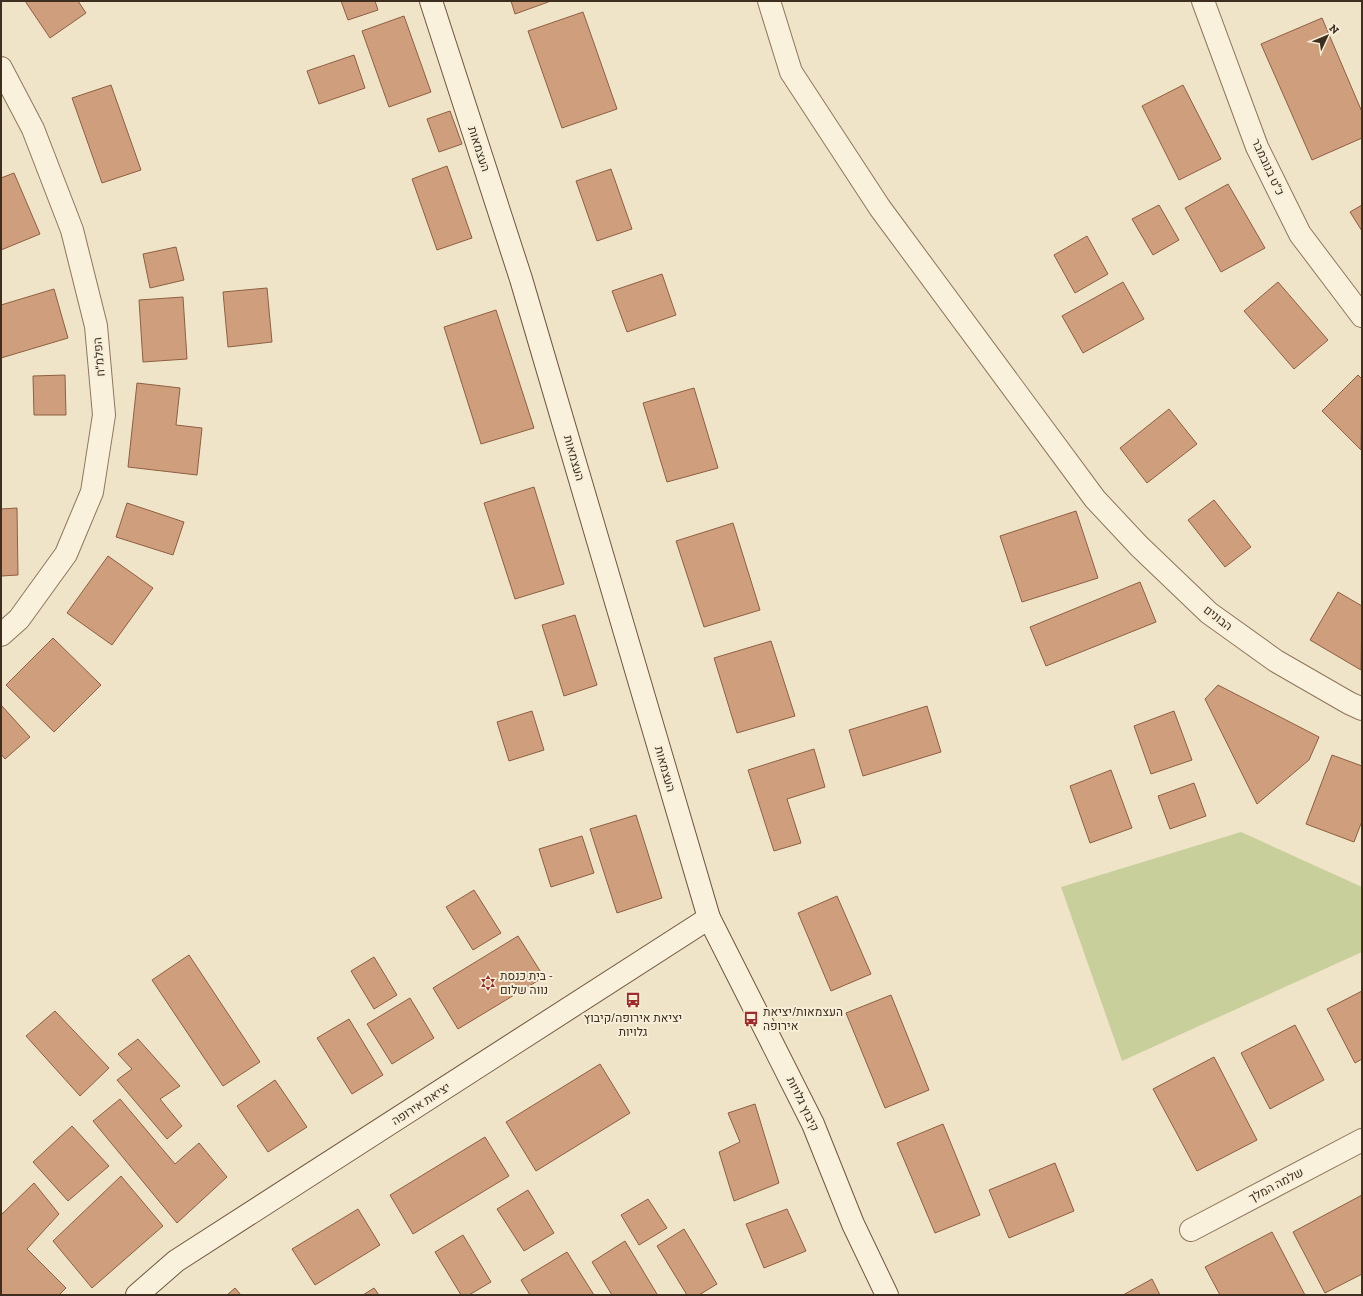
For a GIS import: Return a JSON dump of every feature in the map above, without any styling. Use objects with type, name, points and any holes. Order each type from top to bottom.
[{"type":"street","name":"העצמאות","points":[[431,1],[521,279],[709,918]]},
{"type":"street","name":"הבונים","points":[[769,1],[791,72],[880,208],[1095,499],[1139,546],[1209,613],[1276,661],[1362,709]]},
{"type":"street","name":"כ״ט בנובמבר","points":[[1203,1],[1257,147],[1300,234],[1362,316]]},
{"type":"street","name":"הפלמ״ח","points":[[1,68],[33,129],[72,230],[96,326],[104,415],[92,492],[66,554],[19,620],[1,635]]},
{"type":"street","name":"יציאת אירופה","points":[[137,1295],[176,1261],[709,918]]},
{"type":"street","name":"קיבוץ גלויות","points":[[709,918],[813,1124],[853,1224],[887,1295]]},
{"type":"street","name":"שלמה המלך","points":[[1191,1230],[1362,1140]]},
{"type":"green space","points":[[1241,832],[1362,887],[1362,952],[1122,1061],[1061,887]]},
{"type":"building","points":[[25,1],[78,1],[86,13],[50,38]]},
{"type":"building","points":[[341,1],[375,1],[378,10],[348,20]]},
{"type":"building","points":[[511,1],[551,1],[515,14]]},
{"type":"building","points":[[583,12],[617,109],[562,128],[528,31]]},
{"type":"building","points":[[404,16],[431,92],[389,107],[362,31]]},
{"type":"building","points":[[1322,18],[1362,112],[1362,138],[1312,160],[1261,44]]},
{"type":"building","points":[[354,55],[365,88],[319,104],[307,71]]},
{"type":"building","points":[[111,85],[141,170],[102,183],[72,98]]},
{"type":"building","points":[[1183,85],[1221,159],[1179,180],[1142,106]]},
{"type":"building","points":[[450,111],[462,144],[439,152],[427,119]]},
{"type":"building","points":[[447,166],[472,238],[437,250],[412,179]]},
{"type":"building","points":[[611,169],[632,229],[597,241],[576,181]]},
{"type":"building","points":[[14,173],[40,234],[1,250],[1,178]]},
{"type":"building","points":[[1228,184],[1265,248],[1221,272],[1185,208]]},
{"type":"building","points":[[1159,205],[1179,240],[1153,255],[1132,219]]},
{"type":"building","points":[[1362,205],[1362,231],[1350,212]]},
{"type":"building","points":[[1087,236],[1108,274],[1075,293],[1054,255]]},
{"type":"building","points":[[176,247],[184,280],[150,288],[143,254]]},
{"type":"building","points":[[662,274],[676,315],[627,332],[612,291]]},
{"type":"building","points":[[1123,282],[1144,319],[1083,353],[1062,316]]},
{"type":"building","points":[[1278,282],[1328,340],[1294,369],[1244,311]]},
{"type":"building","points":[[267,288],[272,342],[228,347],[223,292]]},
{"type":"building","points":[[54,289],[68,338],[1,358],[1,305]]},
{"type":"building","points":[[183,297],[187,359],[143,362],[139,300]]},
{"type":"building","points":[[496,310],[534,428],[481,444],[444,327]]},
{"type":"building","points":[[65,375],[66,415],[34,415],[33,376]]},
{"type":"building","points":[[1358,375],[1362,379],[1361,450],[1322,411]]},
{"type":"building","points":[[137,383],[180,388],[176,425],[202,428],[197,475],[128,467]]},
{"type":"building","points":[[694,388],[718,468],[667,482],[643,403]]},
{"type":"building","points":[[1169,409],[1197,444],[1147,483],[1120,448]]},
{"type":"building","points":[[534,487],[564,584],[515,599],[484,503]]},
{"type":"building","points":[[1214,500],[1251,547],[1225,567],[1188,520]]},
{"type":"building","points":[[127,503],[184,522],[173,555],[116,537]]},
{"type":"building","points":[[17,508],[18,575],[1,576],[1,509]]},
{"type":"building","points":[[1076,511],[1098,578],[1022,602],[1000,536]]},
{"type":"building","points":[[733,523],[760,610],[704,627],[676,541]]},
{"type":"building","points":[[108,556],[153,588],[112,645],[67,613]]},
{"type":"building","points":[[1140,582],[1156,622],[1046,666],[1030,627]]},
{"type":"building","points":[[1338,592],[1362,606],[1361,670],[1310,640]]},
{"type":"building","points":[[575,615],[597,685],[564,696],[542,625]]},
{"type":"building","points":[[53,638],[101,685],[54,732],[6,685]]},
{"type":"building","points":[[771,641],[795,716],[737,733],[714,658]]},
{"type":"building","points":[[1218,685],[1319,737],[1309,760],[1257,804],[1205,699]]},
{"type":"building","points":[[1,705],[30,737],[5,759],[1,754]]},
{"type":"building","points":[[927,706],[941,752],[863,776],[849,730]]},
{"type":"building","points":[[532,711],[544,750],[509,761],[497,722]]},
{"type":"building","points":[[1174,711],[1192,760],[1151,774],[1134,726]]},
{"type":"building","points":[[814,749],[825,787],[787,799],[801,843],[774,851],[748,770]]},
{"type":"building","points":[[1332,755],[1362,766],[1362,821],[1354,842],[1306,824]]},
{"type":"building","points":[[1111,770],[1132,828],[1090,843],[1070,786]]},
{"type":"building","points":[[1194,783],[1206,816],[1170,829],[1158,796]]},
{"type":"building","points":[[636,815],[662,898],[617,913],[590,829]]},
{"type":"building","points":[[582,836],[594,873],[551,887],[539,849]]},
{"type":"building","points":[[474,890],[501,933],[473,950],[446,907]]},
{"type":"building","points":[[837,896],[871,974],[831,991],[798,913]]},
{"type":"building","name":"בית כנסת - נווה שלום","points":[[518,936],[544,977],[458,1029],[433,988]]},
{"type":"building","points":[[189,955],[260,1062],[223,1086],[152,980]]},
{"type":"building","points":[[374,957],[397,995],[374,1009],[351,971]]},
{"type":"building","points":[[1362,991],[1362,1059],[1355,1063],[1327,1009]]},
{"type":"building","points":[[891,995],[929,1090],[885,1108],[846,1013]]},
{"type":"building","points":[[410,998],[434,1038],[392,1064],[367,1024]]},
{"type":"building","points":[[55,1011],[109,1068],[80,1096],[26,1036]]},
{"type":"building","points":[[349,1019],[383,1075],[352,1094],[317,1038]]},
{"type":"building","points":[[1295,1025],[1324,1080],[1270,1109],[1241,1053]]},
{"type":"building","points":[[138,1039],[180,1086],[160,1099],[182,1126],[167,1139],[117,1080],[132,1069],[118,1054]]},
{"type":"building","points":[[1214,1057],[1257,1140],[1197,1171],[1153,1089]]},
{"type":"building","points":[[600,1064],[630,1113],[536,1171],[506,1122]]},
{"type":"building","points":[[275,1080],[307,1127],[268,1152],[237,1106]]},
{"type":"building","points":[[120,1099],[175,1164],[199,1143],[227,1177],[177,1223],[93,1121]]},
{"type":"building","points":[[755,1104],[779,1183],[734,1201],[719,1152],[740,1142],[728,1113]]},
{"type":"building","points":[[943,1124],[980,1215],[935,1233],[897,1143]]},
{"type":"building","points":[[72,1126],[109,1166],[68,1201],[33,1162]]},
{"type":"building","points":[[485,1137],[509,1176],[413,1234],[390,1195]]},
{"type":"building","points":[[1055,1163],[1074,1211],[1009,1238],[989,1190]]},
{"type":"building","points":[[121,1176],[163,1226],[92,1288],[53,1241]]},
{"type":"building","points":[[34,1183],[59,1214],[27,1249],[66,1288],[59,1295],[1,1295],[1,1215]]},
{"type":"building","points":[[528,1190],[554,1233],[524,1251],[497,1209]]},
{"type":"building","points":[[1362,1195],[1362,1274],[1325,1293],[1293,1232]]},
{"type":"building","points":[[648,1199],[667,1228],[639,1245],[621,1215]]},
{"type":"building","points":[[358,1209],[380,1245],[315,1285],[292,1249]]},
{"type":"building","points":[[787,1209],[806,1251],[764,1268],[746,1224]]},
{"type":"building","points":[[684,1229],[717,1284],[699,1295],[687,1295],[657,1246]]},
{"type":"building","points":[[1272,1232],[1305,1295],[1220,1295],[1205,1267]]},
{"type":"building","points":[[463,1235],[491,1282],[469,1295],[461,1295],[435,1252]]},
{"type":"building","points":[[625,1241],[657,1294],[612,1295],[592,1262]]},
{"type":"building","points":[[567,1252],[594,1295],[530,1295],[521,1280]]},
{"type":"building","points":[[1152,1279],[1160,1295],[1123,1295]]},
{"type":"building","points":[[235,1288],[241,1295],[227,1295]]},
{"type":"building","points":[[374,1288],[379,1295],[363,1295]]},
{"type":"place","name":"בית כנסת - נווה שלום","points":[[488,983]]},
{"type":"place","name":"יציאת אירופה/קיבוץ גלויות","points":[[633,1000]]},
{"type":"place","name":"העצמאות/יציאת אירופה","points":[[751,1019]]}]
